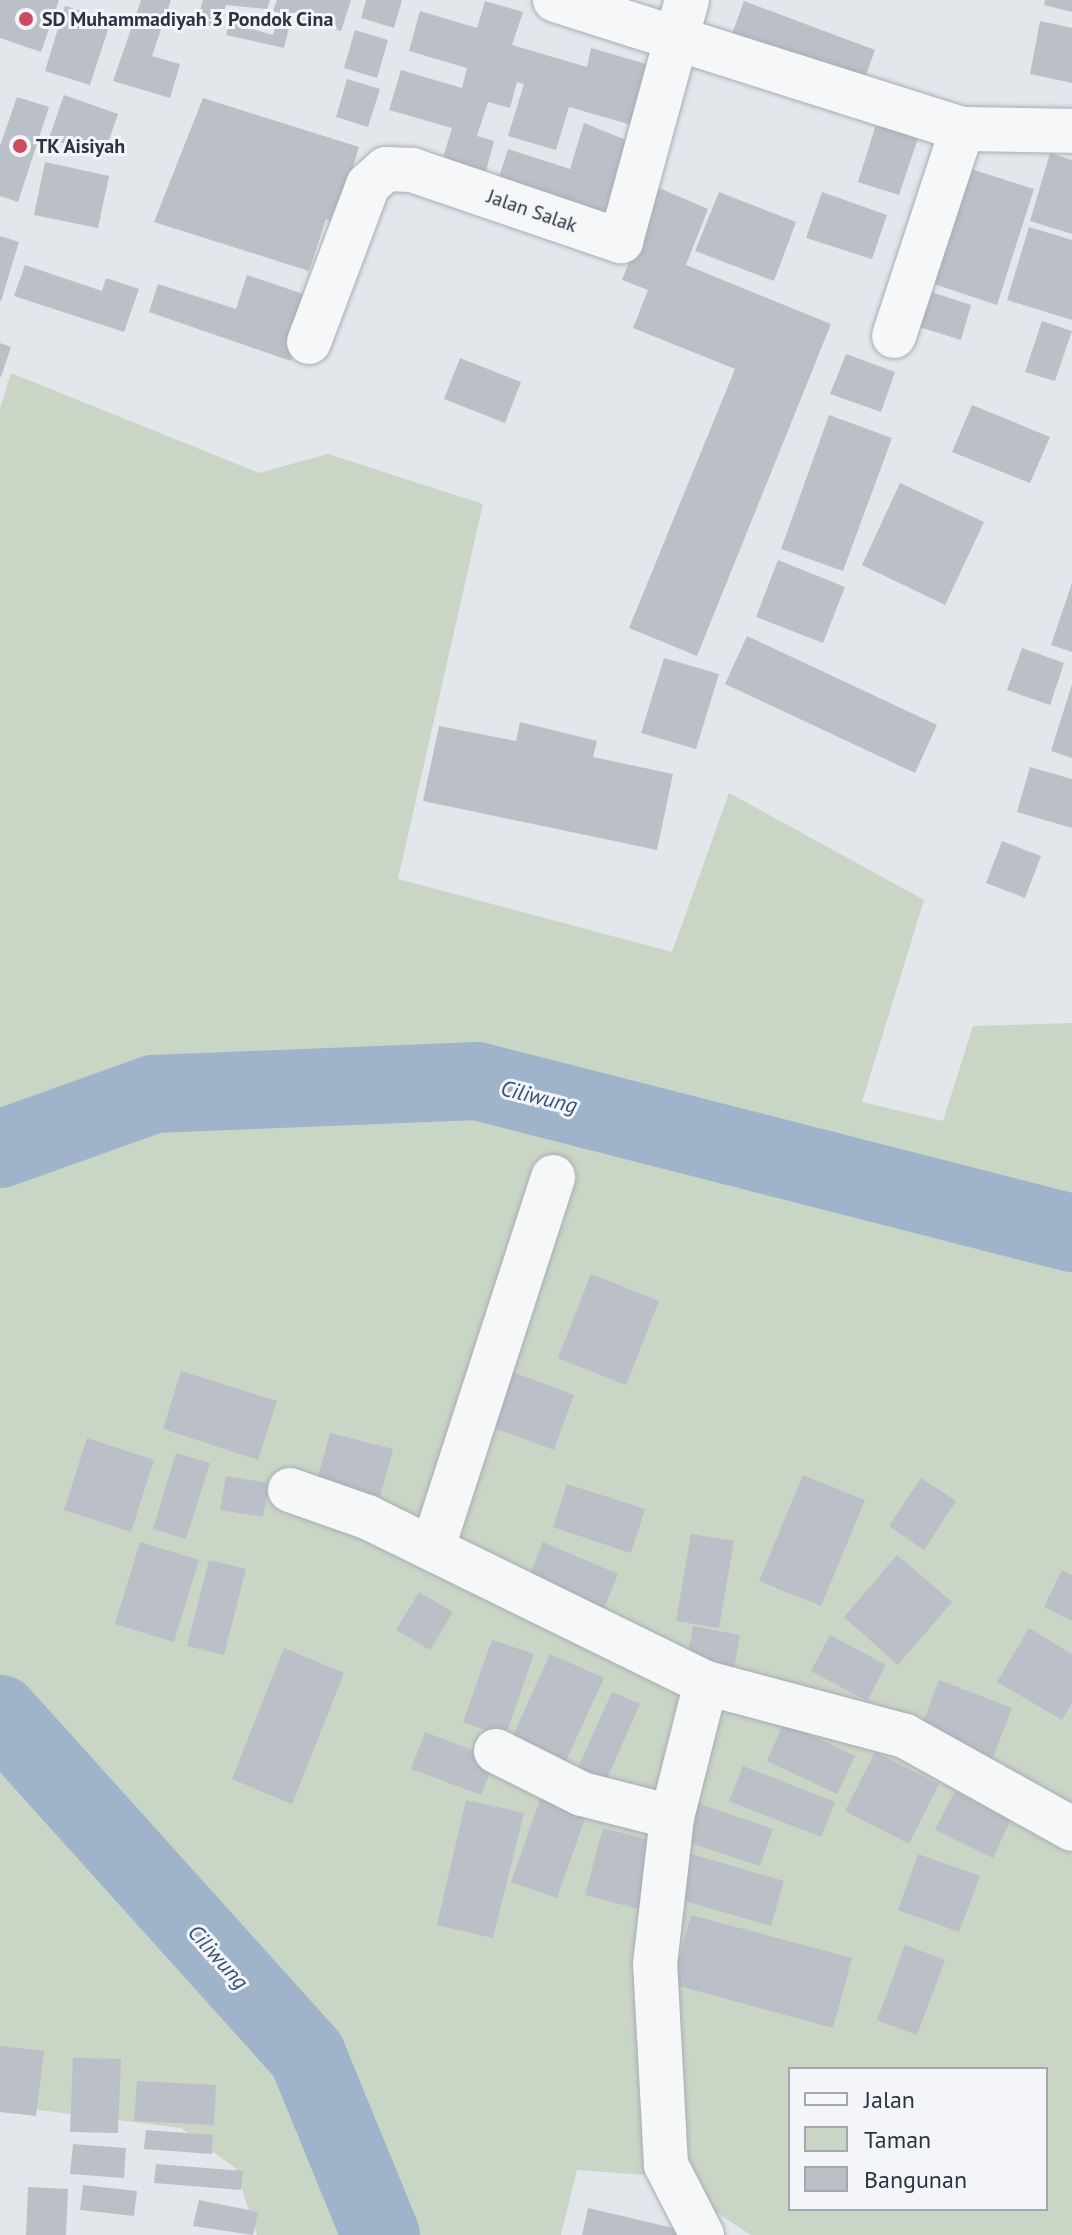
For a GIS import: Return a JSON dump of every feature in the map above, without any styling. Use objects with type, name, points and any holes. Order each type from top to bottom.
[{"type":"street","points":[[555,0],[681,18],[962,129],[1072,131]]},
{"type":"street","name":"Jalan Salak","points":[[309,342],[368,185],[386,169],[412,170],[621,241],[681,18]]},
{"type":"street","points":[[894,336],[962,129]]},
{"type":"street","points":[[433,1547],[553,1177]]},
{"type":"street","points":[[290,1490],[433,1547],[706,1683],[905,1736],[1072,1829]]},
{"type":"street","points":[[702,2235],[674,2186],[661,2113],[655,1964],[672,1817],[706,1683]]},
{"type":"street","points":[[496,1751],[573,1791],[672,1817]]},
{"type":"green space","points":[[11,373],[259,473],[328,454],[483,504],[398,879],[672,952],[729,793],[924,900],[862,1102],[943,1121],[973,1026],[1072,1023],[1072,2235],[751,2235],[661,2176],[577,2170],[561,2235],[257,2235],[235,2168],[181,2128],[0,2105],[0,409]]},
{"type":"building","name":"SD Muhammadiyah 3 Pondok Cina","points":[[0,0],[59,0],[41,52],[0,38]]},
{"type":"building","points":[[141,0],[171,0],[152,56],[180,64],[170,98],[113,81]]},
{"type":"building","points":[[203,0],[270,0],[267,9],[226,5],[217,29],[196,22]]},
{"type":"building","points":[[277,0],[351,0],[341,31],[273,11]]},
{"type":"building","points":[[366,0],[402,0],[394,28],[361,18]]},
{"type":"building","points":[[1045,0],[1072,0],[1072,12],[1044,5]]},
{"type":"building","points":[[485,1],[523,12],[512,45],[587,67],[591,48],[653,66],[635,126],[569,107],[556,150],[508,136],[524,84],[517,82],[510,108],[488,102],[477,136],[494,141],[486,171],[443,158],[452,128],[389,110],[401,70],[462,88],[467,68],[409,51],[420,11],[477,28]]},
{"type":"building","points":[[744,1],[875,50],[862,86],[731,37]]},
{"type":"building","points":[[65,6],[111,20],[90,85],[45,71]]},
{"type":"building","points":[[278,16],[291,20],[284,48],[226,35],[229,22],[273,35]]},
{"type":"building","points":[[1040,21],[1072,28],[1072,83],[1030,74]]},
{"type":"building","points":[[355,30],[388,40],[377,78],[344,68]]},
{"type":"building","points":[[347,79],[380,89],[368,127],[336,117]]},
{"type":"building","points":[[64,95],[118,114],[103,157],[49,138]]},
{"type":"building","points":[[17,97],[49,107],[18,202],[0,196],[0,146]]},
{"type":"building","points":[[203,98],[359,147],[336,223],[326,219],[309,271],[154,222]]},
{"type":"building","points":[[878,118],[920,132],[899,195],[858,182]]},
{"type":"building","points":[[584,123],[631,142],[605,217],[496,186],[508,149],[570,169]]},
{"type":"building","points":[[1050,153],[1072,160],[1072,234],[1030,221]]},
{"type":"building","points":[[45,162],[109,176],[98,228],[34,215]]},
{"type":"building","points":[[965,167],[1034,189],[997,305],[928,282]]},
{"type":"building","points":[[659,188],[708,209],[686,265],[831,324],[697,656],[629,628],[735,369],[633,328],[648,290],[622,280]]},
{"type":"building","points":[[719,192],[796,222],[774,281],[695,251]]},
{"type":"building","points":[[822,192],[887,215],[872,259],[806,238]]},
{"type":"building","points":[[1029,227],[1072,240],[1072,320],[1007,300]]},
{"type":"building","points":[[0,236],[19,242],[1,301],[0,301]]},
{"type":"building","points":[[25,265],[102,291],[106,278],[139,289],[124,332],[14,296]]},
{"type":"building","points":[[247,275],[312,297],[291,361],[149,312],[158,284],[236,309]]},
{"type":"building","points":[[925,290],[971,305],[961,340],[913,325]]},
{"type":"building","points":[[1042,321],[1072,331],[1055,381],[1025,372]]},
{"type":"building","points":[[0,343],[11,347],[1,377],[0,377]]},
{"type":"building","points":[[846,354],[895,372],[881,412],[830,394]]},
{"type":"building","points":[[460,358],[521,382],[505,423],[444,399]]},
{"type":"building","points":[[972,405],[1050,437],[1030,483],[952,452]]},
{"type":"building","points":[[829,415],[892,438],[843,571],[781,549]]},
{"type":"building","points":[[900,483],[984,522],[945,605],[862,565]]},
{"type":"building","points":[[778,560],[845,587],[823,643],[756,617]]},
{"type":"building","points":[[1072,583],[1072,652],[1051,645]]},
{"type":"building","points":[[747,636],[937,725],[915,773],[725,684]]},
{"type":"building","points":[[1022,648],[1064,663],[1050,705],[1007,690]]},
{"type":"building","points":[[664,658],[719,674],[696,749],[641,733]]},
{"type":"building","points":[[1072,684],[1072,758],[1051,751]]},
{"type":"building","points":[[520,722],[597,741],[593,757],[673,774],[657,850],[423,801],[439,726],[516,741]]},
{"type":"building","points":[[1030,767],[1072,779],[1072,828],[1017,812]]},
{"type":"building","points":[[1002,841],[1041,856],[1025,898],[986,883]]},
{"type":"building","points":[[591,1274],[659,1301],[626,1385],[558,1358]]},
{"type":"building","points":[[507,1370],[574,1395],[554,1450],[486,1425]]},
{"type":"building","points":[[181,1371],[277,1401],[258,1460],[163,1429]]},
{"type":"building","points":[[330,1433],[393,1449],[380,1497],[317,1481]]},
{"type":"building","points":[[87,1438],[154,1460],[131,1532],[64,1510]]},
{"type":"building","points":[[176,1453],[210,1463],[186,1539],[153,1529]]},
{"type":"building","points":[[803,1475],[865,1500],[821,1606],[759,1581]]},
{"type":"building","points":[[226,1476],[269,1483],[263,1517],[220,1510]]},
{"type":"building","points":[[921,1478],[956,1501],[924,1550],[889,1526]]},
{"type":"building","points":[[567,1484],[645,1509],[631,1553],[553,1527]]},
{"type":"building","points":[[691,1534],[734,1541],[719,1628],[676,1621]]},
{"type":"building","points":[[140,1542],[199,1560],[174,1642],[115,1624]]},
{"type":"building","points":[[543,1542],[618,1574],[601,1616],[526,1585]]},
{"type":"building","points":[[897,1555],[952,1602],[898,1665],[844,1617]]},
{"type":"building","points":[[209,1560],[246,1569],[224,1655],[187,1646]]},
{"type":"building","points":[[1062,1570],[1072,1575],[1072,1621],[1044,1607]]},
{"type":"building","points":[[419,1592],[453,1612],[430,1650],[396,1630]]},
{"type":"building","points":[[693,1626],[740,1635],[733,1676],[686,1667]]},
{"type":"building","points":[[1029,1628],[1072,1654],[1072,1703],[1062,1720],[997,1682]]},
{"type":"building","points":[[830,1635],[886,1665],[867,1701],[811,1671]]},
{"type":"building","points":[[492,1640],[534,1654],[505,1737],[463,1722]]},
{"type":"building","points":[[284,1648],[344,1673],[292,1804],[232,1779]]},
{"type":"building","points":[[550,1654],[604,1678],[564,1765],[511,1740]]},
{"type":"building","points":[[939,1680],[1012,1708],[990,1765],[918,1736]]},
{"type":"building","points":[[612,1692],[640,1704],[601,1792],[573,1779]]},
{"type":"building","points":[[784,1722],[855,1756],[837,1794],[767,1761]]},
{"type":"building","points":[[425,1732],[495,1759],[481,1795],[411,1769]]},
{"type":"building","points":[[875,1752],[939,1784],[909,1844],[845,1811]]},
{"type":"building","points":[[743,1766],[835,1802],[821,1837],[729,1801]]},
{"type":"building","points":[[955,1791],[1011,1819],[993,1858],[935,1830]]},
{"type":"building","points":[[541,1797],[587,1813],[557,1898],[511,1882]]},
{"type":"building","points":[[466,1800],[524,1813],[493,1938],[437,1925]]},
{"type":"building","points":[[697,1803],[773,1829],[760,1866],[685,1841]]},
{"type":"building","points":[[603,1828],[657,1842],[639,1909],[585,1895]]},
{"type":"building","points":[[688,1853],[784,1881],[771,1926],[675,1898]]},
{"type":"building","points":[[918,1854],[980,1876],[959,1932],[898,1910]]},
{"type":"building","points":[[691,1915],[852,1958],[833,2028],[672,1984]]},
{"type":"building","points":[[905,1945],[945,1960],[917,2035],[877,2020]]},
{"type":"building","points":[[0,2046],[44,2051],[36,2116],[0,2112]]},
{"type":"building","points":[[73,2058],[121,2059],[118,2133],[70,2132]]},
{"type":"building","points":[[137,2081],[216,2085],[214,2125],[134,2121]]},
{"type":"building","points":[[146,2130],[213,2135],[212,2154],[144,2149]]},
{"type":"building","points":[[73,2144],[126,2148],[124,2178],[70,2174]]},
{"type":"building","points":[[156,2164],[243,2171],[241,2190],[154,2183]]},
{"type":"building","points":[[83,2185],[137,2191],[134,2216],[80,2210]]},
{"type":"building","points":[[28,2187],[68,2189],[66,2235],[26,2235]]},
{"type":"building","points":[[199,2200],[258,2212],[253,2235],[193,2226]]},
{"type":"building","points":[[588,2208],[690,2232],[689,2235],[582,2235]]},
{"type":"waterway","name":"Ciliwung","points":[[0,1149],[154,1094],[477,1081],[1072,1233]]},
{"type":"waterway","name":"Ciliwung","points":[[0,1714],[307,2055],[381,2235]]},
{"type":"place","name":"SD Muhammadiyah 3 Pondok Cina","points":[[26,19]]},
{"type":"place","name":"TK Aisiyah","points":[[20,146]]}]
